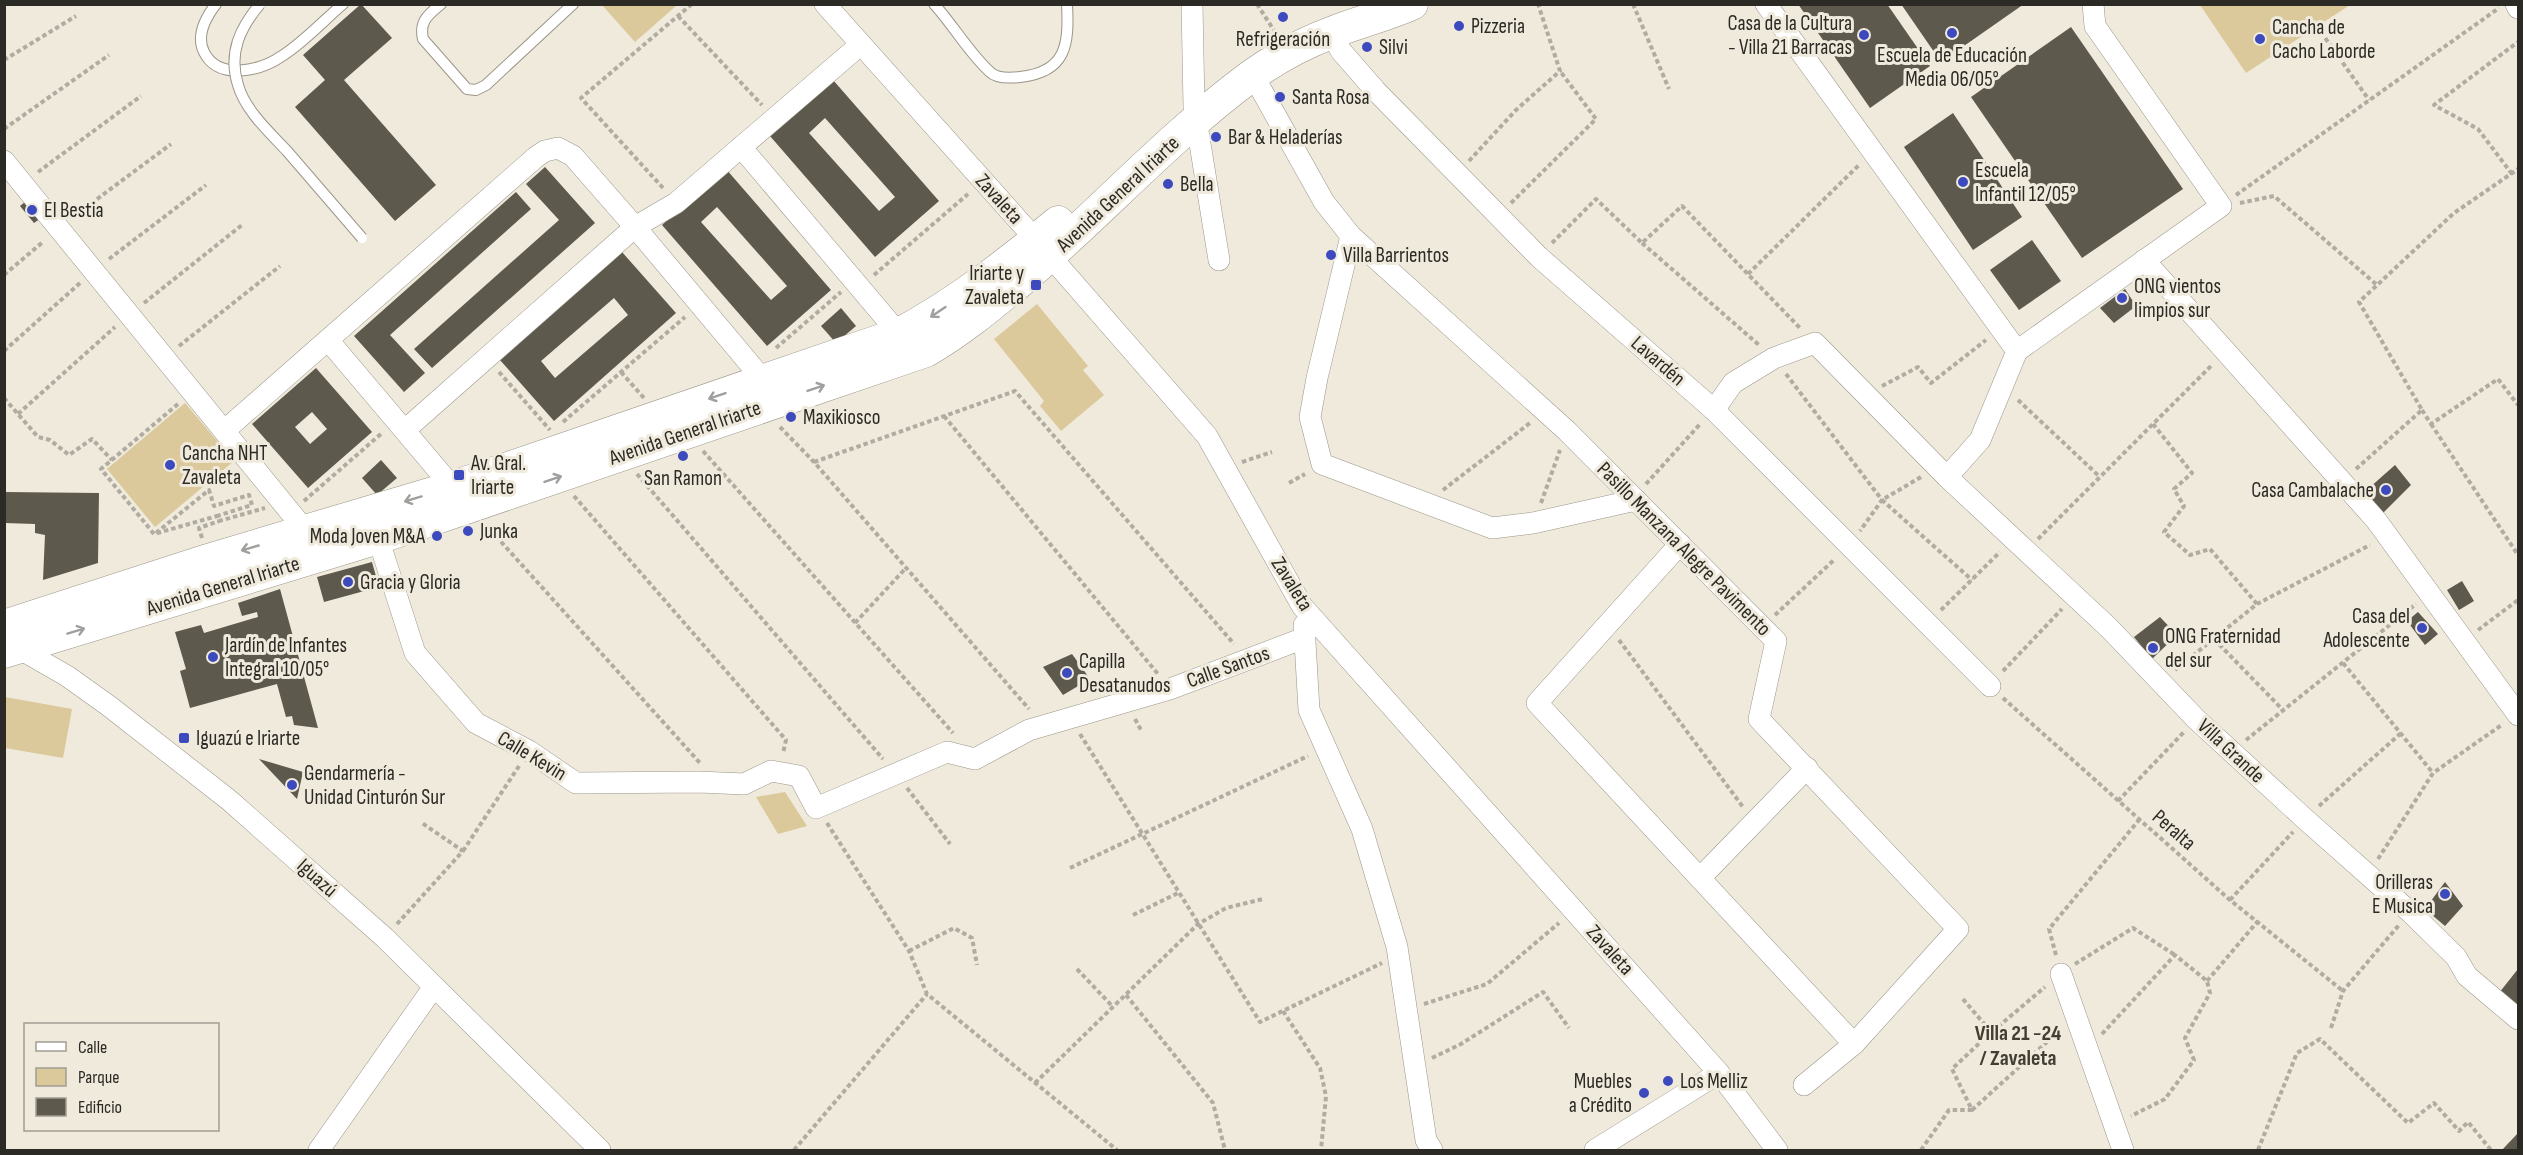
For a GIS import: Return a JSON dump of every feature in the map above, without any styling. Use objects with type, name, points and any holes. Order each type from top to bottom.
[{"type":"main road","name":"Avenida General Iriarte","points":[[8,642],[461,497],[764,389],[907,344],[926,351],[961,329],[1043,248],[1195,115],[1250,62],[1281,41],[1332,15],[1377,4]]},
{"type":"main road","name":"Avenida General Iriarte","points":[[1195,115],[1291,52],[1331,32],[1382,17],[1412,4]]},
{"type":"main road","name":"Avenida General Iriarte","points":[[316,543],[378,538],[461,497],[557,477],[686,433],[764,389]]},
{"type":"street","name":"Zavaleta","points":[[825,4],[1207,436],[1302,606],[1719,1073],[1777,1150]]},
{"type":"street","points":[[1192,4],[1195,115],[1219,260]]},
{"type":"street","points":[[1766,4],[2017,351]]},
{"type":"street","points":[[1942,472],[1980,440],[2017,351],[2221,206],[2095,26],[2093,4]]},
{"type":"street","name":"Lavardén","points":[[1331,32],[1335,43],[1354,67],[1539,257],[1714,410],[1990,686]]},
{"type":"street","points":[[401,425],[487,358],[635,228],[676,203],[860,45]]},
{"type":"street","name":"Pasillo Manzana Alegre Pavimento","points":[[1253,75],[1324,202],[1351,236],[1567,431],[1776,641],[1759,719],[1808,768],[1958,929],[1854,1044],[1804,1085]]},
{"type":"street","points":[[741,147],[907,344]]},
{"type":"street","points":[[224,431],[545,151],[558,148],[568,152],[635,228],[699,304],[764,389]]},
{"type":"street","points":[[4,161],[316,543]]},
{"type":"street","points":[[1351,236],[1310,417],[1322,464],[1492,528],[1533,523],[1634,499]]},
{"type":"street","points":[[2144,260],[2227,351],[2388,537],[2518,714]]},
{"type":"street","points":[[328,340],[461,497]]},
{"type":"street","points":[[1714,410],[1733,383],[1774,358],[1815,344]]},
{"type":"street","name":"Villa Grande","points":[[1815,344],[1942,472],[2109,628],[2196,718],[2410,912],[2456,957],[2467,976],[2518,1019]]},
{"type":"street","name":"Calle Kevin","points":[[378,538],[415,653],[476,723],[528,751],[576,783],[717,782],[744,784],[771,771],[779,772]]},
{"type":"street","points":[[1680,544],[1537,703],[1854,1044]]},
{"type":"street","points":[[1302,606],[1309,710],[1362,829],[1398,956],[1426,1140],[1432,1150]]},
{"type":"street","name":"Calle Santos","points":[[975,759],[1029,730],[1170,688],[1304,638]]},
{"type":"street","name":"Iguazú","points":[[8,642],[109,706],[229,800],[385,938],[433,988],[600,1150]]},
{"type":"street","points":[[779,772],[799,776],[816,808],[947,752],[975,759]]},
{"type":"street","points":[[1700,878],[1808,768]]},
{"type":"street","points":[[2061,974],[2123,1150]]},
{"type":"street","points":[[319,1150],[433,988]]},
{"type":"street","points":[[1595,1150],[1719,1073]]},
{"type":"lane","points":[[216,4],[202,30],[202,46],[204,53],[216,67],[234,71],[255,68],[283,56],[343,4]]},
{"type":"lane","points":[[260,4],[245,22],[236,44],[234,66],[238,86],[253,113],[362,238]]},
{"type":"lane","points":[[441,4],[424,18],[421,29],[423,39],[468,89],[476,90],[486,85],[573,4]]},
{"type":"lane","points":[[934,4],[991,74],[1011,78],[1038,75],[1057,63],[1068,38],[1067,4]]},
{"type":"path","points":[[676,203],[582,98],[692,4]]},
{"type":"path","points":[[1257,4],[1281,41]]},
{"type":"path","points":[[1499,215],[1596,119],[1560,71],[1538,4]]},
{"type":"path","points":[[1632,4],[1669,89]]},
{"type":"path","points":[[2221,206],[2505,4]]},
{"type":"path","points":[[4,60],[76,16]]},
{"type":"path","points":[[678,16],[775,118]]},
{"type":"path","points":[[2320,32],[2369,100]]},
{"type":"path","points":[[2512,174],[2478,129],[2434,105],[2518,42]]},
{"type":"path","points":[[4,129],[109,55]]},
{"type":"path","points":[[1457,175],[1515,111],[1560,71]]},
{"type":"path","points":[[22,183],[141,96]]},
{"type":"path","points":[[4,275],[59,228],[171,144]]},
{"type":"path","points":[[1748,274],[1872,152]]},
{"type":"path","points":[[2518,169],[2454,213],[2359,302],[2422,410],[2518,555]]},
{"type":"path","points":[[983,181],[857,284],[764,389],[814,462],[1043,726]]},
{"type":"path","points":[[4,351],[94,271],[206,185]]},
{"type":"path","points":[[2221,206],[2274,196],[2377,285]]},
{"type":"path","points":[[1539,257],[1596,200],[1774,358],[1882,500],[1972,580]]},
{"type":"path","points":[[1642,243],[1682,206],[1815,344]]},
{"type":"path","points":[[18,414],[129,315],[242,225]]},
{"type":"path","points":[[165,358],[280,266]]},
{"type":"path","points":[[487,358],[551,432],[699,304]]},
{"type":"path","points":[[1865,394],[1918,367],[1931,382],[2001,329]]},
{"type":"path","points":[[1928,623],[1972,580],[2020,544],[2100,477],[2227,351]]},
{"type":"path","points":[[2431,424],[2498,379],[2518,405]]},
{"type":"path","points":[[2003,384],[2100,477]]},
{"type":"path","points":[[814,462],[1015,390],[1248,660]]},
{"type":"path","points":[[154,534],[101,470],[193,392]]},
{"type":"path","points":[[4,398],[38,437],[50,440],[69,455],[92,439],[112,460]]},
{"type":"path","points":[[1634,499],[1714,410]]},
{"type":"path","points":[[2342,482],[2422,410]]},
{"type":"path","points":[[1426,504],[1545,411]]},
{"type":"path","points":[[944,416],[1170,688]]},
{"type":"path","points":[[2153,424],[2192,473],[2174,489],[2184,506],[2164,532],[2190,555],[2210,549],[2257,604]]},
{"type":"path","points":[[199,528],[283,503],[302,503],[401,425]]},
{"type":"path","points":[[1533,523],[1567,431]]},
{"type":"path","points":[[686,433],[975,759]]},
{"type":"path","points":[[1224,467],[1272,452]]},
{"type":"path","points":[[621,455],[896,774],[950,844]]},
{"type":"path","points":[[1762,626],[1850,545],[1882,500],[1942,472]]},
{"type":"path","points":[[557,477],[786,740],[779,772]]},
{"type":"path","points":[[208,490],[214,506],[249,495],[252,505],[154,534],[208,490]]},
{"type":"path","points":[[461,497],[717,782]]},
{"type":"path","points":[[217,516],[219,521]]},
{"type":"path","points":[[2161,681],[2257,604],[2388,537]]},
{"type":"path","points":[[855,623],[906,568]]},
{"type":"path","points":[[2232,752],[2430,593]]},
{"type":"path","points":[[1990,686],[2074,596]]},
{"type":"path","points":[[2465,640],[2518,600]]},
{"type":"path","points":[[1607,624],[1754,823]]},
{"type":"path","points":[[2214,639],[2283,710]]},
{"type":"path","points":[[2343,663],[2433,773]]},
{"type":"path","name":"Peralta","points":[[1990,686],[2230,900],[2343,991]]},
{"type":"path","points":[[2368,874],[2433,773],[2518,714]]},
{"type":"path","points":[[1070,718],[1260,1022],[1398,956]]},
{"type":"path","points":[[2118,801],[2196,718]]},
{"type":"path","points":[[2230,900],[2305,819],[2401,733]]},
{"type":"path","points":[[1070,868],[1326,748]]},
{"type":"path","points":[[385,938],[463,851],[528,751]]},
{"type":"path","points":[[816,808],[909,951],[927,994],[1117,1150]]},
{"type":"path","points":[[2061,974],[2049,929],[2139,820]]},
{"type":"path","points":[[422,823],[463,851]]},
{"type":"path","points":[[1133,915],[1178,893]]},
{"type":"path","points":[[1035,1083],[1198,924],[1226,908],[1263,899]]},
{"type":"path","points":[[1406,1010],[1487,984],[1574,910]]},
{"type":"path","points":[[2331,1028],[2343,991],[2410,912]]},
{"type":"path","points":[[2207,981],[2258,921]]},
{"type":"path","points":[[909,951],[954,928],[972,938],[977,965]]},
{"type":"path","points":[[1972,1110],[1952,1069],[1991,1032],[2061,974],[2133,928],[2175,955],[2207,981],[2210,993],[2185,1038],[2194,1060],[2165,1099],[2115,1125]]},
{"type":"path","points":[[2088,1050],[2175,955]]},
{"type":"path","points":[[1077,969],[1113,1007]]},
{"type":"path","points":[[1415,1067],[1461,1044],[1543,992],[1569,1028]]},
{"type":"path","points":[[794,1150],[927,994]]},
{"type":"path","points":[[1126,994],[1213,1103],[1225,1150]]},
{"type":"path","points":[[1963,999],[1991,1032]]},
{"type":"path","points":[[1283,1011],[1320,1068],[1326,1096],[1321,1150]]},
{"type":"path","points":[[1921,1150],[1949,1110],[1972,1110],[2076,1016]]},
{"type":"path","points":[[2258,1150],[2297,1053],[2320,1039],[2408,1123],[2434,1104],[2459,1131],[2468,1122],[2492,1150]]},
{"type":"green space","points":[[602,5],[677,5],[635,42]]},
{"type":"green space","name":"Cancha de Cacho Laborde","points":[[2200,5],[2350,5],[2246,73]]},
{"type":"green space","points":[[1037,304],[1088,366],[1083,370],[1104,395],[1061,431],[1040,406],[1044,401],[994,339]]},
{"type":"green space","name":"Cancha NHT Zavaleta","points":[[185,403],[234,461],[155,527],[107,469]]},
{"type":"green space","points":[[5,697],[72,709],[63,758],[5,748]]},
{"type":"green space","points":[[785,792],[807,826],[778,834],[756,797]]},
{"type":"building","points":[[361,4],[392,38],[344,80],[436,185],[395,221],[295,107],[325,80],[303,55]]},
{"type":"building","name":"Casa de la Cultura - Villa 21 Barracas","points":[[1798,4],[1887,4],[1930,66],[1870,108]]},
{"type":"building","name":"Escuela de Educación Media 06/05°","points":[[1901,4],[2024,4],[1941,62]]},
{"type":"building","points":[[2071,27],[2183,189],[2082,258],[1971,97]]},
{"type":"building","points":[[833,80],[939,201],[875,257],[770,136]],"holes":[[[825,118],[895,197],[879,211],[809,133]]]},
{"type":"building","name":"Escuela Infantil 12/05°","points":[[1953,113],[2022,217],[1973,250],[1904,147]]},
{"type":"building","points":[[545,167],[595,223],[432,368],[414,349],[559,220],[526,184]]},
{"type":"building","points":[[726,169],[831,290],[767,346],[662,225]],"holes":[[[717,207],[787,286],[771,300],[701,222]]]},
{"type":"building","points":[[516,192],[531,209],[390,335],[425,373],[404,392],[354,336]]},
{"type":"building","name":"El Bestia","points":[[30,198],[45,215],[34,223],[20,206]]},
{"type":"building","points":[[2032,240],[2061,281],[2019,310],[1990,270]]},
{"type":"building","points":[[622,252],[676,313],[554,421],[500,360]],"holes":[[[614,298],[628,315],[555,378],[541,361]]]},
{"type":"building","name":"ONG vientos limpios sur","points":[[2125,289],[2136,306],[2114,323],[2100,308]]},
{"type":"building","points":[[841,308],[856,326],[836,343],[821,326]]},
{"type":"building","points":[[316,368],[372,432],[308,488],[252,424]],"holes":[[[312,412],[327,429],[310,444],[295,427]]]},
{"type":"building","points":[[381,460],[397,478],[377,495],[362,478]]},
{"type":"building","name":"Casa Cambalache","points":[[2395,465],[2411,485],[2379,517],[2360,496]]},
{"type":"building","points":[[4,492],[99,493],[98,563],[43,580],[45,535],[35,533],[35,524],[4,523]]},
{"type":"building","name":"Gracia y Gloria","points":[[372,562],[379,587],[324,602],[317,577]]},
{"type":"building","points":[[2462,581],[2474,601],[2459,610],[2447,590]]},
{"type":"building","points":[[280,589],[318,728],[294,725],[292,716],[286,717],[277,684],[190,708],[180,671],[186,669],[175,632],[201,625],[204,633],[258,617],[257,612],[242,616],[238,603]]},
{"type":"building","name":"Casa del Adolescente","points":[[2418,612],[2438,634],[2425,645],[2407,621]]},
{"type":"building","name":"ONG Fraternidad del sur","points":[[2160,617],[2177,635],[2152,659],[2134,637]]},
{"type":"building","name":"Capilla Desatanudos","points":[[1072,654],[1090,679],[1063,695],[1043,667]]},
{"type":"building","name":"Gendarmería - Unidad Cinturón Sur","points":[[259,759],[303,772],[297,799]]},
{"type":"building","name":"Orilleras E Musica","points":[[2445,882],[2463,906],[2445,926],[2425,909]]},
{"type":"building","points":[[2518,969],[2518,1010],[2499,993]]},
{"type":"building","points":[[2518,1133],[2518,1150],[2502,1150]]},
{"type":"place","name":"Refrigeración","points":[[1283,17]]},
{"type":"place","name":"Pizzeria","points":[[1459,26]]},
{"type":"place","name":"Escuela de Educación Media 06/05°","points":[[1952,33]]},
{"type":"place","name":"Casa de la Cultura - Villa 21 Barracas","points":[[1864,35]]},
{"type":"place","name":"Cancha de Cacho Laborde","points":[[2260,39]]},
{"type":"place","name":"Silvi","points":[[1367,47]]},
{"type":"place","name":"Santa Rosa","points":[[1280,97]]},
{"type":"place","name":"Bar & Heladerías","points":[[1216,137]]},
{"type":"place","name":"Escuela Infantil 12/05°","points":[[1963,182]]},
{"type":"place","name":"Bella","points":[[1168,184]]},
{"type":"place","name":"El Bestia","points":[[32,210]]},
{"type":"place","name":"Villa Barrientos","points":[[1331,255]]},
{"type":"place","name":"Iriarte y Zavaleta","points":[[1036,285]]},
{"type":"place","name":"ONG vientos limpios sur","points":[[2122,298]]},
{"type":"place","name":"Maxikiosco","points":[[791,417]]},
{"type":"place","name":"San Ramon","points":[[683,456]]},
{"type":"place","name":"Cancha NHT Zavaleta","points":[[170,465]]},
{"type":"place","name":"Av. Gral. Iriarte","points":[[459,475]]},
{"type":"place","name":"Casa Cambalache","points":[[2386,490]]},
{"type":"place","name":"Junka","points":[[468,531]]},
{"type":"place","name":"Moda Joven M&A","points":[[437,536]]},
{"type":"place","name":"Gracia y Gloria","points":[[348,582]]},
{"type":"place","name":"Casa del Adolescente","points":[[2422,628]]},
{"type":"place","name":"ONG Fraternidad del sur","points":[[2153,648]]},
{"type":"place","name":"Jardín de Infantes Integral 10/05°","points":[[213,657]]},
{"type":"place","name":"Capilla Desatanudos","points":[[1067,673]]},
{"type":"place","name":"Iguazú e Iriarte","points":[[184,738]]},
{"type":"place","name":"Gendarmería - Unidad Cinturón Sur","points":[[292,785]]},
{"type":"place","name":"Orilleras E Musica","points":[[2445,894]]},
{"type":"place","name":"Los Melliz","points":[[1668,1081]]},
{"type":"place","name":"Muebles a Crédito","points":[[1644,1093]]},
{"type":"district","name":"Villa 21 -24 / Zavaleta","points":[[2018,1046]]}]
